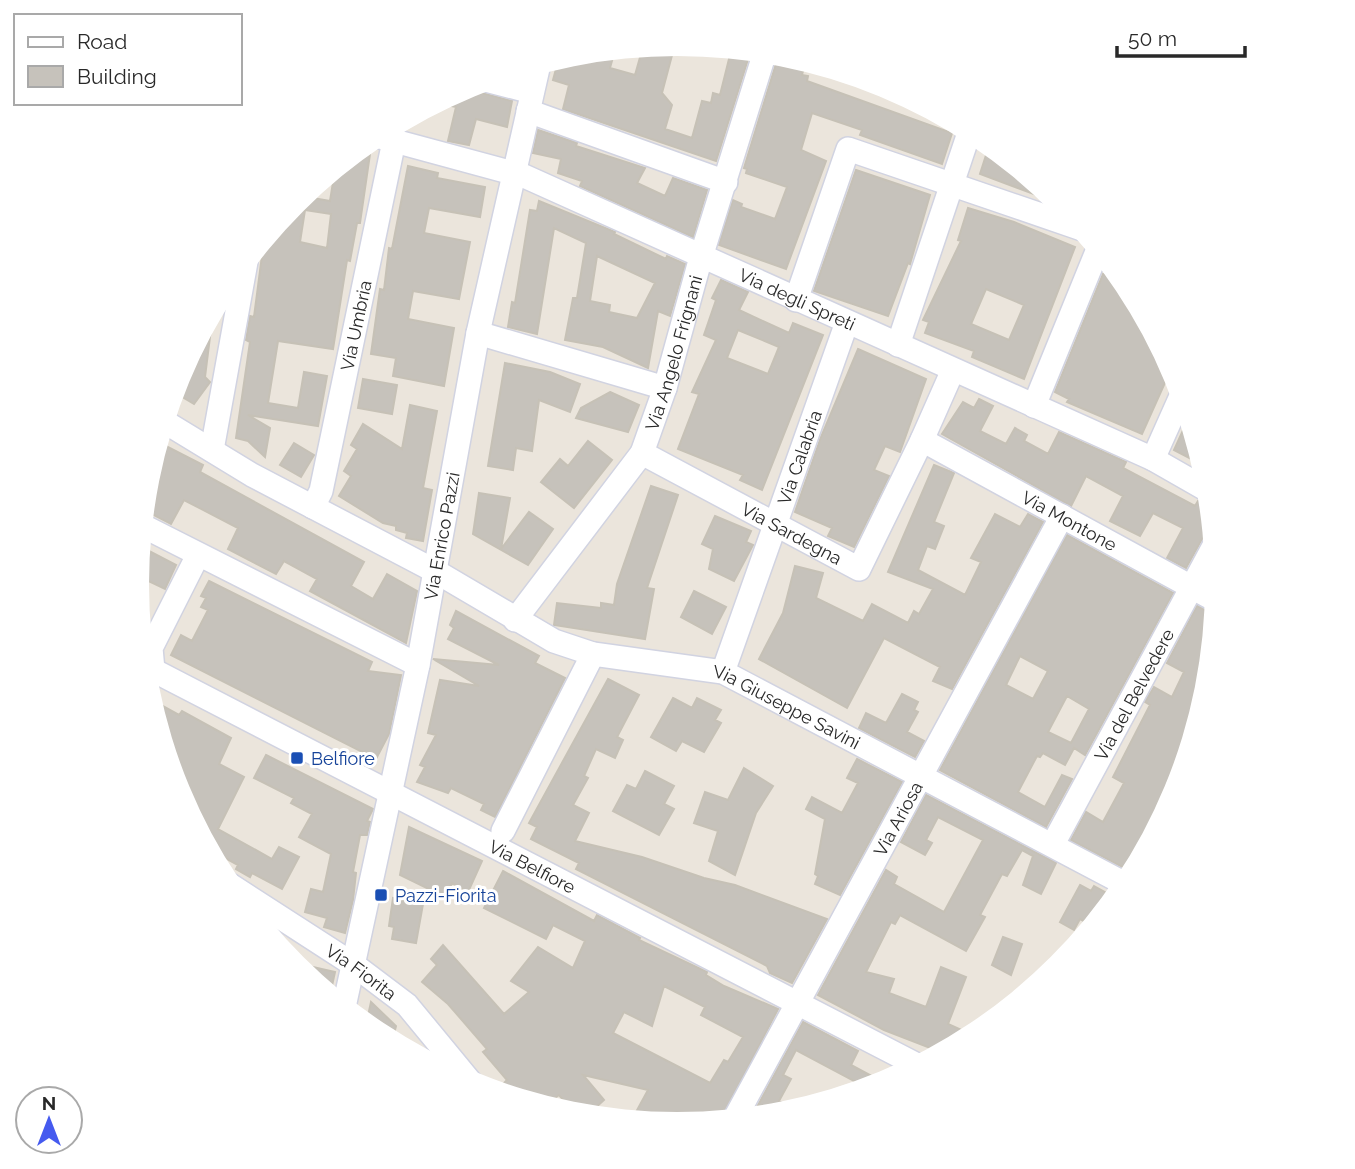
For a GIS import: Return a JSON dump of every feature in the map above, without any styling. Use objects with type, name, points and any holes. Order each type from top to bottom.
[{"type":"street","name":"Via Angelo Frignani","points":[[515,620],[642,453],[665,388],[701,257],[762,63]]},
{"type":"street","name":"Via Enrico Pazzi","points":[[347,996],[418,666],[478,333],[512,171],[536,75]]},
{"type":"street","points":[[500,87],[726,182]]},
{"type":"street","name":"Via degli Spreti","points":[[392,140],[512,171],[1153,459],[1196,484]]},
{"type":"street","points":[[898,345],[966,142]]},
{"type":"street","name":"Via Umbria","points":[[313,507],[321,491],[384,145]]},
{"type":"street","points":[[796,300],[848,149],[953,182],[1061,221]]},
{"type":"street","points":[[1034,406],[1094,259]]},
{"type":"street","points":[[212,450],[242,286]]},
{"type":"street","name":"Via Calabria","points":[[723,672],[847,323]]},
{"type":"street","points":[[478,333],[665,388]]},
{"type":"street","name":"Via Sardegna","points":[[642,453],[859,569],[953,370]]},
{"type":"street","points":[[1153,459],[1176,408]]},
{"type":"street","name":"Via Giuseppe Savini","points":[[173,427],[313,507],[435,571],[554,641],[593,654],[723,672],[1116,879]]},
{"type":"street","name":"Via Montone","points":[[922,440],[1206,594]]},
{"type":"street","name":"Via Ariosa","points":[[740,1109],[1062,516]]},
{"type":"street","points":[[152,531],[418,666]]},
{"type":"street","points":[[153,646],[198,555]]},
{"type":"street","name":"Via del Belvedere","points":[[1054,844],[1205,562]]},
{"type":"street","points":[[510,854],[505,848],[503,831],[593,654]]},
{"type":"street","name":"Via Belfiore","points":[[157,672],[907,1060]]},
{"type":"street","points":[[480,838],[503,831]]},
{"type":"street","name":"Via Fiorita","points":[[254,900],[354,965],[407,1005],[455,1063]]},
{"type":"building","points":[[672,56],[662,93],[672,105],[665,129],[692,138],[702,101],[711,103],[713,93],[720,95],[729,59],[747,61],[716,161],[563,109],[569,85],[553,80],[556,70],[612,61],[610,68],[635,75],[640,57]]},
{"type":"building","points":[[776,65],[803,71],[802,75],[808,76],[807,81],[952,133],[942,164],[860,135],[862,130],[812,113],[801,150],[826,161],[786,269],[719,245],[733,200],[742,204],[741,207],[775,219],[787,187],[746,173],[747,169],[744,168]]},
{"type":"building","points":[[483,93],[512,101],[507,127],[476,119],[469,145],[448,141],[456,107],[453,106]]},
{"type":"building","points":[[538,130],[577,143],[576,146],[645,168],[637,183],[665,196],[673,178],[707,190],[693,237],[580,186],[582,181],[558,173],[561,159],[533,153]]},
{"type":"building","points":[[370,155],[360,223],[357,223],[350,261],[347,260],[333,349],[278,341],[268,403],[298,408],[304,372],[327,376],[318,426],[248,415],[270,428],[265,457],[248,441],[236,438],[250,342],[246,340],[250,316],[254,317],[262,259],[305,210],[300,242],[327,248],[331,214],[305,210],[317,199],[330,201],[333,184]]},
{"type":"building","points":[[986,156],[1033,194],[980,174]]},
{"type":"building","points":[[408,166],[438,173],[437,178],[485,187],[480,217],[429,208],[424,233],[470,242],[459,299],[413,291],[408,319],[454,328],[444,386],[393,376],[396,358],[371,354],[380,289],[384,290],[389,248],[392,249]]},
{"type":"building","points":[[856,170],[930,195],[910,264],[908,263],[888,316],[814,291]]},
{"type":"building","points":[[539,201],[615,232],[614,234],[666,259],[667,256],[685,264],[670,316],[658,311],[648,368],[603,347],[565,340],[573,298],[577,298],[586,243],[554,228],[537,334],[508,327],[512,302],[515,303],[530,210],[537,211]],"holes":[[[597,256],[655,283],[637,318],[609,312],[610,305],[590,301]]]},
{"type":"building","points":[[968,208],[1014,222],[1075,247],[1024,379],[972,357],[974,351],[925,333],[929,322],[923,320],[961,241],[958,240]],"holes":[[[986,289],[1024,305],[1009,340],[971,324]]]},
{"type":"building","points":[[1103,274],[1106,275],[1135,320],[1166,381],[1142,434],[1067,402],[1069,399],[1055,392]]},
{"type":"building","points":[[721,280],[748,292],[739,310],[789,333],[793,323],[823,335],[762,490],[740,480],[743,475],[678,449],[699,394],[692,392],[716,340],[704,335],[716,300],[712,298]],"holes":[[[738,330],[779,347],[768,374],[727,358]]]},
{"type":"building","points":[[210,340],[205,377],[210,382],[194,404],[183,398]]},
{"type":"building","points":[[858,349],[926,379],[900,452],[885,446],[874,470],[889,476],[854,547],[828,536],[832,528],[795,512],[821,437]]},
{"type":"building","points":[[505,363],[550,372],[580,384],[570,412],[539,400],[532,451],[516,448],[513,470],[488,466]]},
{"type":"building","points":[[363,379],[397,385],[392,414],[358,408]]},
{"type":"building","points":[[610,392],[639,405],[628,432],[576,418],[581,408]]},
{"type":"building","points":[[979,399],[993,406],[980,431],[1006,444],[1015,428],[1027,435],[1024,441],[1048,454],[1059,432],[1126,462],[1123,468],[1195,506],[1199,501],[1204,538],[1186,568],[1167,558],[1183,528],[1153,513],[1140,536],[1110,521],[1123,496],[1086,476],[1071,506],[942,434],[963,402],[974,408]]},
{"type":"building","points":[[410,405],[437,411],[423,488],[432,490],[423,541],[406,538],[407,533],[396,530],[396,526],[383,523],[339,496],[351,476],[344,471],[357,449],[351,445],[363,424],[402,449]]},
{"type":"building","points":[[1183,431],[1191,459],[1174,450]]},
{"type":"building","points":[[588,441],[612,460],[574,508],[541,482],[560,459],[568,466]]},
{"type":"building","points":[[294,443],[314,455],[301,477],[280,465]]},
{"type":"building","points":[[167,447],[203,465],[200,472],[364,562],[351,586],[373,599],[387,574],[417,591],[406,643],[310,591],[317,579],[284,561],[276,574],[228,549],[238,528],[184,500],[171,524],[154,515]]},
{"type":"building","points":[[934,465],[954,473],[934,522],[944,526],[935,549],[927,546],[918,570],[965,595],[981,562],[971,558],[995,514],[1020,527],[1028,514],[1043,522],[952,689],[933,681],[940,667],[884,638],[847,708],[759,659],[783,613],[795,566],[823,573],[816,598],[863,621],[872,604],[908,623],[914,611],[919,614],[933,589],[888,572]]},
{"type":"building","points":[[651,486],[678,495],[647,588],[654,589],[645,639],[554,625],[557,603],[601,608],[601,603],[614,605],[617,584]]},
{"type":"building","points":[[479,493],[510,498],[501,549],[529,512],[553,529],[528,565],[473,534]]},
{"type":"building","points":[[715,516],[751,531],[746,542],[753,545],[734,581],[709,569],[713,549],[702,544]]},
{"type":"building","points":[[1067,535],[1173,593],[1085,755],[1074,748],[1065,765],[1043,753],[1040,757],[1037,756],[1018,792],[1045,807],[1062,775],[1072,779],[1046,827],[940,770]],"holes":[[[1020,656],[1048,671],[1033,699],[1006,685]],[[1067,696],[1089,709],[1071,743],[1048,732]]]},
{"type":"building","points":[[150,551],[176,565],[165,589],[149,581]]},
{"type":"building","points":[[209,581],[372,662],[368,671],[401,675],[389,734],[376,759],[171,655],[181,635],[192,641],[208,610],[201,607],[206,598],[201,596]]},
{"type":"building","points":[[694,591],[726,607],[712,634],[681,617]]},
{"type":"building","points":[[1197,606],[1205,610],[1196,688],[1178,754],[1166,787],[1124,868],[1071,840],[1086,812],[1103,822],[1124,783],[1113,777],[1150,705],[1145,702],[1154,687],[1172,697],[1184,672],[1167,663]]},
{"type":"building","points":[[456,611],[539,656],[535,663],[565,678],[495,817],[481,810],[484,804],[451,788],[448,793],[417,782],[425,767],[420,765],[436,735],[428,733],[440,680],[479,686],[433,659],[499,665],[448,639],[454,628],[450,625]]},
{"type":"building","points":[[608,679],[639,695],[617,737],[623,740],[615,758],[596,749],[584,776],[588,778],[573,805],[589,813],[575,841],[642,857],[704,878],[735,885],[827,919],[792,983],[770,973],[767,966],[576,869],[579,863],[531,839],[537,827],[529,823]]},
{"type":"building","points":[[902,694],[918,702],[914,710],[918,712],[907,732],[924,741],[915,757],[859,728],[866,713],[886,723]]},
{"type":"building","points":[[673,698],[692,708],[697,698],[721,710],[715,720],[721,723],[704,752],[682,741],[676,751],[651,737]]},
{"type":"building","points":[[163,706],[179,715],[182,711],[231,738],[219,764],[244,777],[218,829],[272,859],[279,847],[299,857],[282,889],[252,873],[250,877],[236,869],[238,865],[226,858],[189,787]]},
{"type":"building","points":[[266,755],[373,809],[367,821],[370,822],[367,835],[360,835],[353,872],[356,873],[353,900],[345,933],[324,927],[327,918],[305,912],[311,889],[323,892],[331,854],[299,837],[312,814],[291,803],[294,798],[254,778]]},
{"type":"building","points":[[857,759],[902,782],[840,895],[815,884],[825,819],[806,809],[812,797],[842,813],[858,783],[847,778]]},
{"type":"building","points":[[744,768],[773,786],[756,813],[735,875],[709,861],[718,831],[694,823],[705,792],[728,800]]},
{"type":"building","points":[[645,771],[674,786],[664,804],[674,809],[659,835],[613,811],[627,785],[636,789]]},
{"type":"building","points":[[926,795],[1056,863],[1041,894],[1023,885],[1033,856],[1022,850],[1007,876],[1002,874],[980,915],[985,917],[966,951],[900,915],[895,924],[891,922],[866,972],[894,979],[889,993],[926,1007],[941,967],[966,977],[948,1024],[961,1030],[930,1048],[884,1030],[818,995],[886,870],[897,877],[894,884],[944,912],[983,840],[938,817],[926,840],[932,843],[925,855],[901,842]]},
{"type":"building","points":[[409,827],[482,861],[468,892],[452,883],[445,897],[400,875]]},
{"type":"building","points":[[503,871],[594,921],[597,915],[640,938],[639,940],[707,972],[706,975],[724,986],[778,1009],[725,1110],[678,1113],[636,1111],[648,1090],[583,1075],[604,1100],[597,1106],[564,1100],[559,1095],[555,1098],[541,1095],[504,1083],[507,1080],[483,1052],[487,1049],[448,1004],[422,982],[437,965],[431,959],[443,945],[504,1014],[529,992],[511,981],[538,947],[573,968],[585,941],[553,925],[546,939],[484,908]],"holes":[[[664,986],[705,1007],[701,1015],[743,1037],[728,1062],[724,1060],[710,1083],[613,1033],[624,1012],[652,1026]]]},
{"type":"building","points":[[1080,885],[1091,891],[1094,886],[1106,893],[1084,921],[1080,919],[1074,930],[1060,922]]},
{"type":"building","points":[[393,898],[423,904],[416,943],[392,939],[394,927],[389,926]]},
{"type":"building","points":[[1003,937],[1022,944],[1011,975],[992,965]]},
{"type":"building","points":[[313,967],[335,972],[332,985]]},
{"type":"building","points":[[371,1002],[396,1026],[395,1031],[384,1024],[369,1013]]},
{"type":"building","points":[[803,1022],[858,1051],[851,1065],[872,1076],[856,1082],[796,1050],[783,1075],[791,1079],[779,1101],[782,1103],[757,1106]]},
{"type":"place","name":"Belfiore","points":[[297,758]]},
{"type":"place","name":"Pazzi-Fiorita","points":[[381,895]]}]
